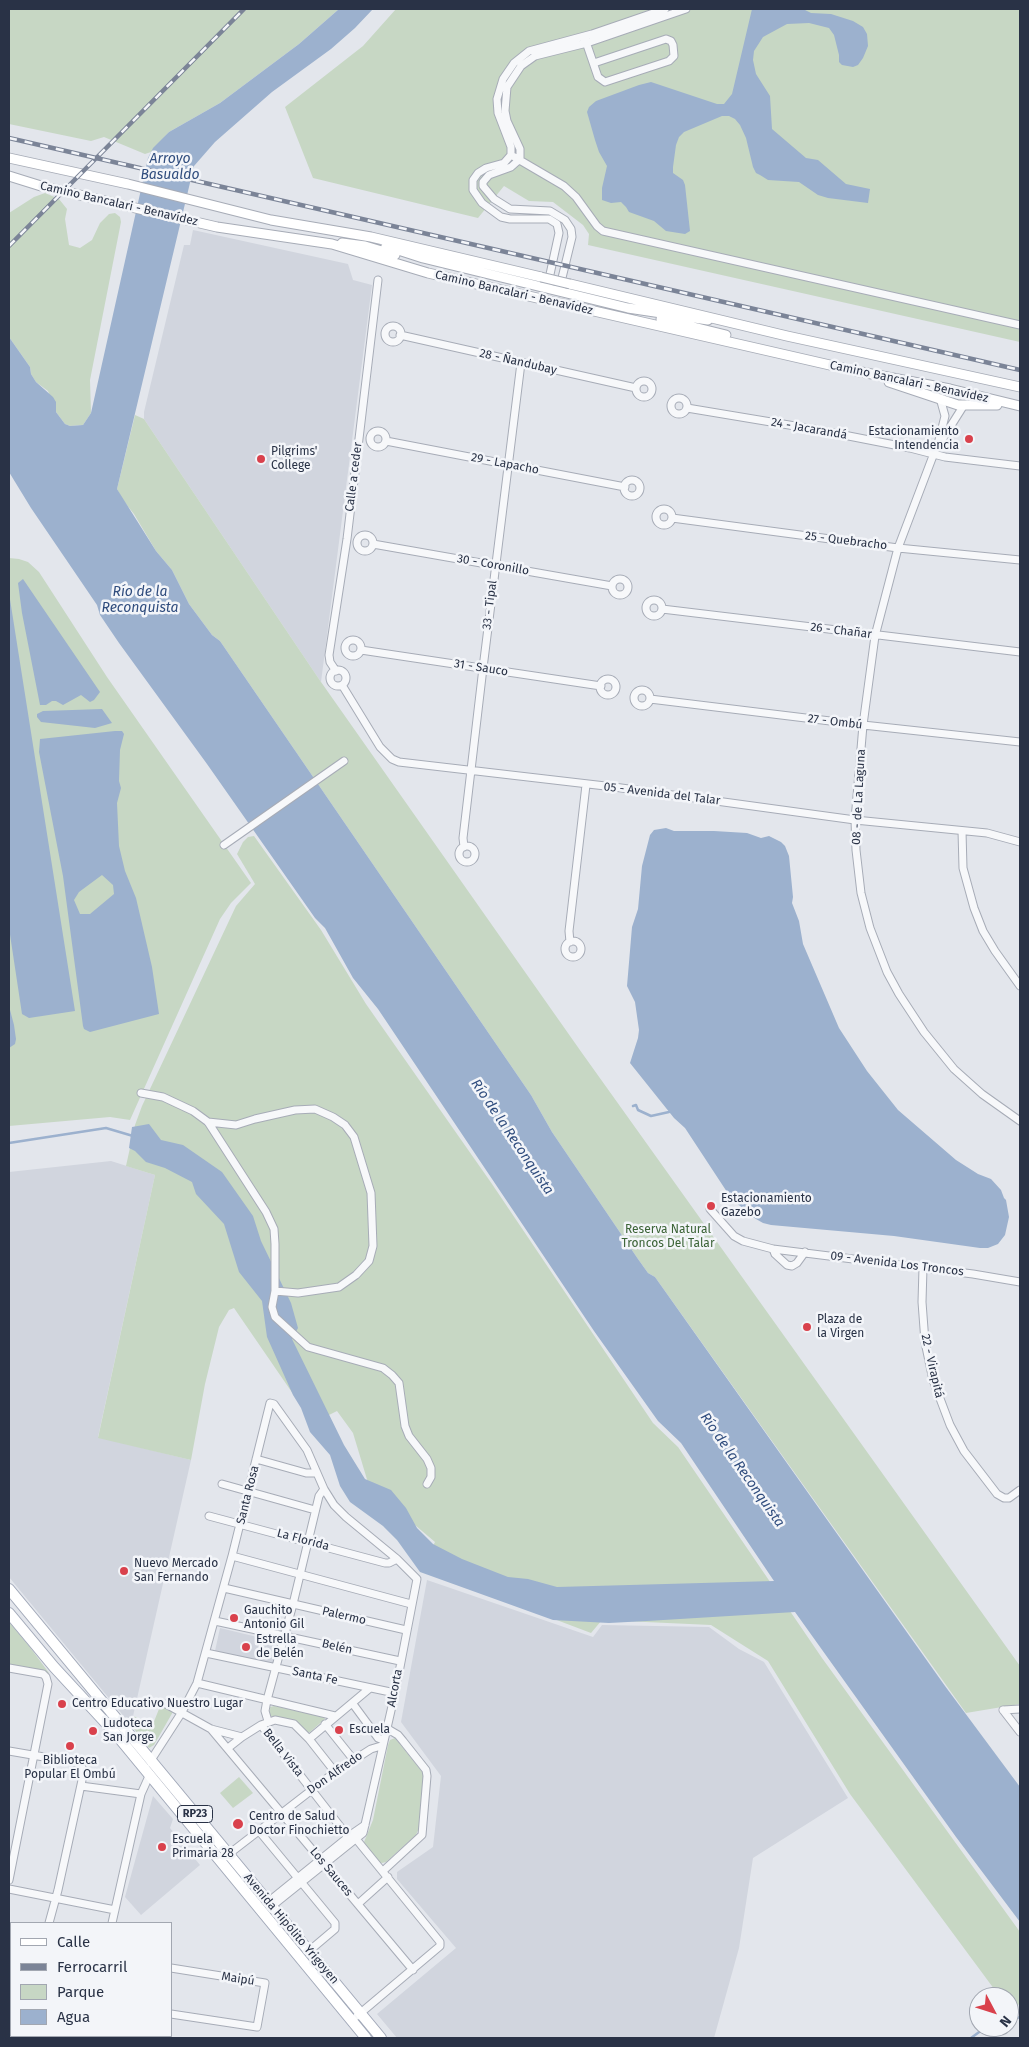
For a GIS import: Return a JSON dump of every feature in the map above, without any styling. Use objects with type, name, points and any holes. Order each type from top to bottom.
[{"type":"main road","name":"Camino Bancalari - Benavídez","points":[[9,158],[128,184],[271,220],[346,233],[1020,387]]},
{"type":"main road","name":"Camino Bancalari - Benavídez","points":[[9,176],[41,186],[217,226],[332,244],[428,273],[856,371],[950,389],[1020,406]]},
{"type":"main road","points":[[346,233],[423,258],[472,268],[496,276]]},
{"type":"main road","points":[[332,244],[354,243],[428,265],[496,276],[628,308],[696,319],[736,323]]},
{"type":"main road","points":[[628,308],[751,342],[773,352]]},
{"type":"main road","points":[[856,371],[952,403],[1020,406]]},
{"type":"main road","name":"Avenida Hipólito Yrigoyen","points":[[9,1589],[151,1760],[224,1858],[366,2038]]},
{"type":"main road","name":"Avenida Hipólito Yrigoyen","points":[[9,1614],[105,1721],[150,1776],[224,1858],[270,1904],[381,2038]]},
{"type":"main road","points":[[45,1656],[57,1647]]},
{"type":"street","points":[[547,288],[559,233],[557,224],[549,219],[510,219],[501,217],[492,212],[477,198],[474,190],[473,180],[480,171],[504,163],[511,155],[499,120],[497,107],[501,85],[510,69],[520,57],[529,51],[586,40],[665,9]]},
{"type":"street","points":[[559,291],[572,237],[569,226],[562,217],[550,211],[517,211],[500,203],[486,191],[483,182],[489,175],[511,167],[520,159],[520,149],[507,121],[505,111],[505,96],[511,79],[522,66],[535,56],[686,9]]},
{"type":"street","points":[[586,40],[598,77],[605,82],[669,61],[674,52],[672,43],[666,39],[594,63]]},
{"type":"street","points":[[511,155],[571,192],[597,226],[604,231],[1020,325]]},
{"type":"street","points":[[492,212],[500,203]]},
{"type":"street","name":"Calle a ceder","points":[[336,671],[330,662],[329,655],[347,539],[378,280]]},
{"type":"street","name":"28 - Ñandubay","points":[[400,335],[636,388]]},
{"type":"street","name":"33 - Tipal","points":[[464,847],[463,838],[495,565],[521,363]]},
{"type":"street","name":"08 - de La Laguna","points":[[940,398],[945,416],[934,454],[898,548],[875,636],[863,725],[855,820],[858,874],[865,911],[878,951],[899,994],[924,1032],[954,1069],[982,1094],[1020,1121]]},
{"type":"street","name":"08 - de La Laguna","points":[[934,454],[964,405]]},
{"type":"street","name":"24 - Jacarandá","points":[[687,408],[813,429],[934,454],[1020,466]]},
{"type":"street","name":"29 - Lapacho","points":[[386,441],[625,487]]},
{"type":"street","name":"25 - Quebracho","points":[[672,518],[898,548],[1020,560]]},
{"type":"street","name":"30 - Coronillo","points":[[373,544],[612,586]]},
{"type":"street","name":"26 - Chañar","points":[[662,608],[875,636],[1020,652]]},
{"type":"street","name":"31 - Sauco","points":[[360,650],[601,686]]},
{"type":"street","points":[[336,671],[341,671],[345,674],[346,679],[342,685],[337,686],[332,681],[332,674],[336,671]]},
{"type":"street","name":"05 - Avenida del Talar","points":[[342,685],[380,747],[392,759],[399,762],[855,820],[1001,835],[1020,842]]},
{"type":"street","name":"27 - Ombú","points":[[650,699],[1020,742]]},
{"type":"street","points":[[224,845],[344,761]]},
{"type":"street","points":[[570,942],[568,931],[586,785]]},
{"type":"street","points":[[962,831],[964,868],[974,908],[983,931],[994,951],[1020,986]]},
{"type":"street","points":[[140,1093],[163,1097],[193,1111],[208,1122],[266,1212],[274,1229],[275,1291],[272,1307],[276,1317],[308,1347],[383,1368],[396,1379],[402,1396],[404,1426],[409,1436],[428,1459],[432,1468],[431,1477],[427,1484]]},
{"type":"street","points":[[208,1122],[236,1125],[295,1110],[314,1109],[333,1117],[345,1125],[354,1137],[371,1193],[373,1246],[369,1261],[356,1275],[339,1287],[298,1293],[275,1291]]},
{"type":"street","name":"09 - Avenida Los Troncos","points":[[710,1209],[734,1236],[743,1241],[773,1249],[973,1274],[1020,1282]]},
{"type":"street","points":[[773,1249],[783,1262],[792,1266],[797,1263],[805,1252]]},
{"type":"street","name":"22 - Virapitá","points":[[923,1268],[923,1325],[932,1380],[940,1404],[964,1451],[997,1494],[1008,1498],[1020,1490]]},
{"type":"street","name":"Santa Rosa","points":[[150,1776],[151,1760],[182,1712],[197,1683],[224,1588],[270,1403],[274,1404],[307,1450],[316,1474],[339,1511],[397,1559]]},
{"type":"street","points":[[256,1459],[316,1474]]},
{"type":"street","points":[[222,1484],[315,1510]]},
{"type":"street","name":"Bella Vista","points":[[324,1489],[319,1496],[315,1510],[293,1604],[264,1711],[268,1721],[261,1725],[346,1834],[385,1874],[440,1942],[440,1946],[352,2021]]},
{"type":"street","name":"La Florida","points":[[209,1516],[385,1563],[397,1559]]},
{"type":"street","points":[[232,1556],[411,1604]]},
{"type":"street","name":"Alcorta","points":[[270,1904],[351,1837],[362,1834],[366,1825],[417,1579],[397,1559]]},
{"type":"street","name":"Palermo","points":[[224,1588],[406,1630]]},
{"type":"street","name":"Belén","points":[[215,1621],[400,1661]]},
{"type":"street","name":"Santa Fe","points":[[206,1653],[394,1693]]},
{"type":"street","points":[[9,1668],[43,1674],[47,1680],[9,1880]]},
{"type":"street","points":[[197,1683],[335,1716]]},
{"type":"street","points":[[309,1739],[370,1688]]},
{"type":"street","name":"Los Sauces","points":[[166,1704],[211,1729],[242,1737]]},
{"type":"street","points":[[353,1704],[382,1743]]},
{"type":"street","points":[[1020,1709],[1003,1710],[1020,1732]]},
{"type":"street","points":[[268,1721],[275,1720],[294,1724],[309,1739],[335,1772]]},
{"type":"street","points":[[325,1724],[353,1759]]},
{"type":"street","points":[[228,1748],[261,1725]]},
{"type":"street","points":[[358,1904],[422,1835],[426,1770],[403,1740],[386,1728]]},
{"type":"street","name":"Los Sauces","points":[[211,1729],[413,1970]]},
{"type":"street","name":"Don Alfredo","points":[[224,1858],[311,1789],[353,1759],[382,1743]]},
{"type":"street","points":[[9,1751],[79,1763],[84,1770],[50,1922]]},
{"type":"street","points":[[112,1922],[141,1794],[150,1776]]},
{"type":"street","points":[[81,1786],[141,1794]]},
{"type":"street","points":[[259,1831],[336,1926],[309,1951]]},
{"type":"street","points":[[9,1889],[115,1910]]},
{"type":"street","name":"Maipú","points":[[172,1968],[265,1983],[257,2026],[172,2014]]},
{"type":"street","points":[[26,2037],[37,2038]]},
{"type":"shaded area","name":"Pilgrims' College","points":[[193,230],[348,264],[353,280],[372,285],[321,682],[144,419],[144,412],[184,245],[190,245]]},
{"type":"shaded area","points":[[111,1161],[155,1175],[98,1437],[191,1460],[131,1725],[9,1577],[9,1172]]},
{"type":"shaded area","points":[[427,1580],[593,1637],[602,1625],[709,1627],[739,1649],[764,1662],[848,1798],[753,1858],[739,1948],[714,2038],[397,2038],[377,2014],[456,1948],[397,1879],[397,1872],[433,1847],[441,1776],[401,1722]]},
{"type":"shaded area","name":"Estrella de Belén","points":[[220,1628],[278,1642],[273,1664],[215,1651]]},
{"type":"shaded area","name":"Escuela Primaria 28","points":[[153,1796],[173,1819],[170,1828],[200,1865],[141,1915],[125,1897]]},
{"type":"green space","points":[[9,9],[339,9],[299,44],[220,103],[169,132],[151,152],[145,154],[104,137],[91,141],[9,124]]},
{"type":"green space","points":[[396,9],[1020,9],[1020,342],[588,245],[589,234],[583,225],[553,202],[529,201],[504,186],[478,218],[313,178],[285,107],[363,46]]},
{"type":"green space","points":[[45,193],[59,199],[67,209],[65,219],[69,245],[80,248],[92,240],[100,223],[109,214],[115,213],[120,217],[121,222],[90,380],[91,413],[83,425],[70,426],[65,424],[56,412],[48,391],[36,382],[31,374],[30,367],[9,337],[9,213],[34,197]]},
{"type":"green space","name":"Reserva Natural Troncos Del Talar","points":[[135,415],[144,419],[321,682],[582,1053],[1020,1666],[1020,1704],[966,1713],[655,1277],[648,1273],[638,1259],[552,1132],[531,1095],[220,641],[212,635],[189,604],[172,570],[156,551],[134,514],[122,499],[117,489]]},
{"type":"green space","points":[[9,558],[28,562],[39,572],[107,677],[251,883],[231,903],[220,919],[130,1120],[110,1117],[9,1126]]},
{"type":"green space","points":[[254,836],[321,930],[366,1004],[492,1184],[653,1423],[678,1447],[822,1658],[1020,1932],[1020,2005],[1019,1987],[993,1987],[850,1794],[768,1661],[711,1625],[602,1620],[591,1633],[422,1569],[435,1542],[369,1486],[353,1433],[337,1411],[313,1423],[234,1308],[229,1310],[219,1327],[205,1384],[191,1460],[98,1438],[155,1175],[126,1166],[135,1125],[142,1106],[236,906],[255,884],[237,854],[248,837]]},
{"type":"green space","points":[[9,1622],[29,1646],[49,1673],[9,1665]]},
{"type":"green space","points":[[161,1704],[174,1710],[154,1745],[149,1748],[131,1725],[133,1716],[153,1724]]},
{"type":"green space","points":[[274,1706],[324,1717],[325,1719],[307,1733],[296,1722],[270,1716],[270,1707]]},
{"type":"green space","points":[[395,1738],[424,1774],[419,1828],[416,1835],[386,1862],[382,1863],[364,1845],[364,1842],[373,1820],[388,1745],[390,1740]]},
{"type":"green space","points":[[239,1777],[253,1793],[233,1808],[220,1793]]},
{"type":"water","name":"Río de la Reconquista","points":[[339,9],[373,9],[331,49],[272,92],[215,142],[194,166],[117,489],[156,551],[172,570],[189,604],[212,635],[220,641],[531,1095],[552,1132],[638,1259],[648,1273],[655,1277],[945,1686],[1020,1787],[1020,1922],[956,1837],[795,1612],[609,1623],[553,1620],[420,1572],[397,1540],[383,1526],[350,1502],[340,1486],[330,1455],[310,1432],[301,1408],[293,1395],[267,1337],[262,1301],[239,1272],[224,1224],[196,1194],[192,1182],[165,1168],[146,1162],[129,1148],[132,1127],[149,1124],[161,1140],[183,1145],[222,1172],[253,1216],[261,1241],[291,1303],[298,1328],[292,1339],[344,1445],[365,1479],[391,1490],[406,1508],[417,1528],[433,1544],[462,1559],[508,1577],[528,1579],[557,1587],[774,1581],[681,1443],[658,1421],[594,1331],[378,1009],[353,978],[325,928],[315,918],[119,643],[100,615],[97,605],[31,508],[9,472],[9,337],[30,367],[31,374],[36,382],[53,397],[56,402],[56,412],[65,424],[70,426],[83,425],[91,413],[148,158],[153,148],[169,132],[220,103],[299,44]]},
{"type":"water","points":[[752,9],[803,9],[811,13],[831,14],[853,21],[863,27],[867,34],[868,46],[858,65],[853,67],[842,65],[839,62],[834,35],[829,28],[809,23],[787,24],[763,37],[754,51],[753,60],[756,74],[770,96],[772,129],[806,158],[818,160],[846,184],[870,189],[868,203],[828,198],[818,195],[799,182],[768,180],[756,173],[746,138],[740,125],[729,116],[722,116],[684,132],[679,137],[676,145],[673,173],[683,180],[685,185],[690,231],[685,234],[666,231],[654,221],[629,212],[621,202],[611,203],[602,200],[602,188],[607,166],[595,140],[587,112],[589,107],[596,101],[651,82],[717,104],[724,104],[732,94]]},
{"type":"water","points":[[23,579],[100,692],[94,700],[90,702],[81,695],[63,705],[52,701],[46,705],[40,705],[22,613],[18,583]]},
{"type":"water","points":[[9,593],[75,1011],[29,1018],[22,1014],[9,928]]},
{"type":"water","points":[[102,709],[112,723],[95,728],[41,722],[37,717],[37,714],[43,711]]},
{"type":"water","points":[[115,731],[122,731],[124,734],[120,750],[119,781],[121,788],[117,803],[119,846],[125,871],[136,898],[152,967],[159,1014],[90,1032],[84,1029],[63,876],[39,752],[40,739]],"holes":[[[102,875],[113,885],[114,894],[90,914],[80,914],[74,900],[79,892]]]},
{"type":"water","points":[[666,828],[674,831],[747,833],[761,838],[769,836],[785,846],[789,856],[792,903],[799,921],[803,944],[839,1028],[867,1071],[898,1110],[956,1160],[978,1174],[991,1179],[1001,1190],[1006,1200],[1009,1217],[1005,1235],[998,1244],[988,1248],[980,1248],[894,1236],[771,1225],[749,1215],[729,1195],[685,1128],[674,1118],[630,1063],[639,1030],[635,1002],[627,986],[632,927],[638,909],[642,866],[650,835],[654,830]]},
{"type":"water","points":[[9,1006],[16,1039],[15,1044],[9,1048]]},
{"type":"waterway","points":[[633,1106],[636,1105],[638,1110],[651,1116],[669,1112]]},
{"type":"waterway","points":[[9,1143],[106,1128],[133,1136]]},
{"type":"railway","points":[[9,246],[244,9]]},
{"type":"railway","points":[[9,138],[1020,370]]},
{"type":"place","name":"Estacionamiento Intendencia","points":[[969,439]]},
{"type":"place","name":"Pilgrims' College","points":[[261,459]]},
{"type":"place","name":"Estacionamiento Gazebo","points":[[711,1206]]},
{"type":"place","name":"Plaza de la Virgen","points":[[807,1327]]},
{"type":"place","name":"Nuevo Mercado San Fernando","points":[[124,1571]]},
{"type":"place","name":"Gauchito Antonio Gil","points":[[234,1618]]},
{"type":"place","name":"Estrella de Belén","points":[[246,1647]]},
{"type":"place","name":"Centro Educativo Nuestro Lugar","points":[[62,1704]]},
{"type":"place","name":"Escuela","points":[[339,1730]]},
{"type":"place","name":"Ludoteca San Jorge","points":[[93,1731]]},
{"type":"place","name":"Biblioteca Popular El Ombú","points":[[70,1746]]},
{"type":"place","name":"Centro de Salud Doctor Finochietto","points":[[238,1824]]},
{"type":"place","name":"Escuela Primaria 28","points":[[162,1847]]},
{"type":"water label","name":"Arroyo Basualdo","points":[[170,168]]}]
